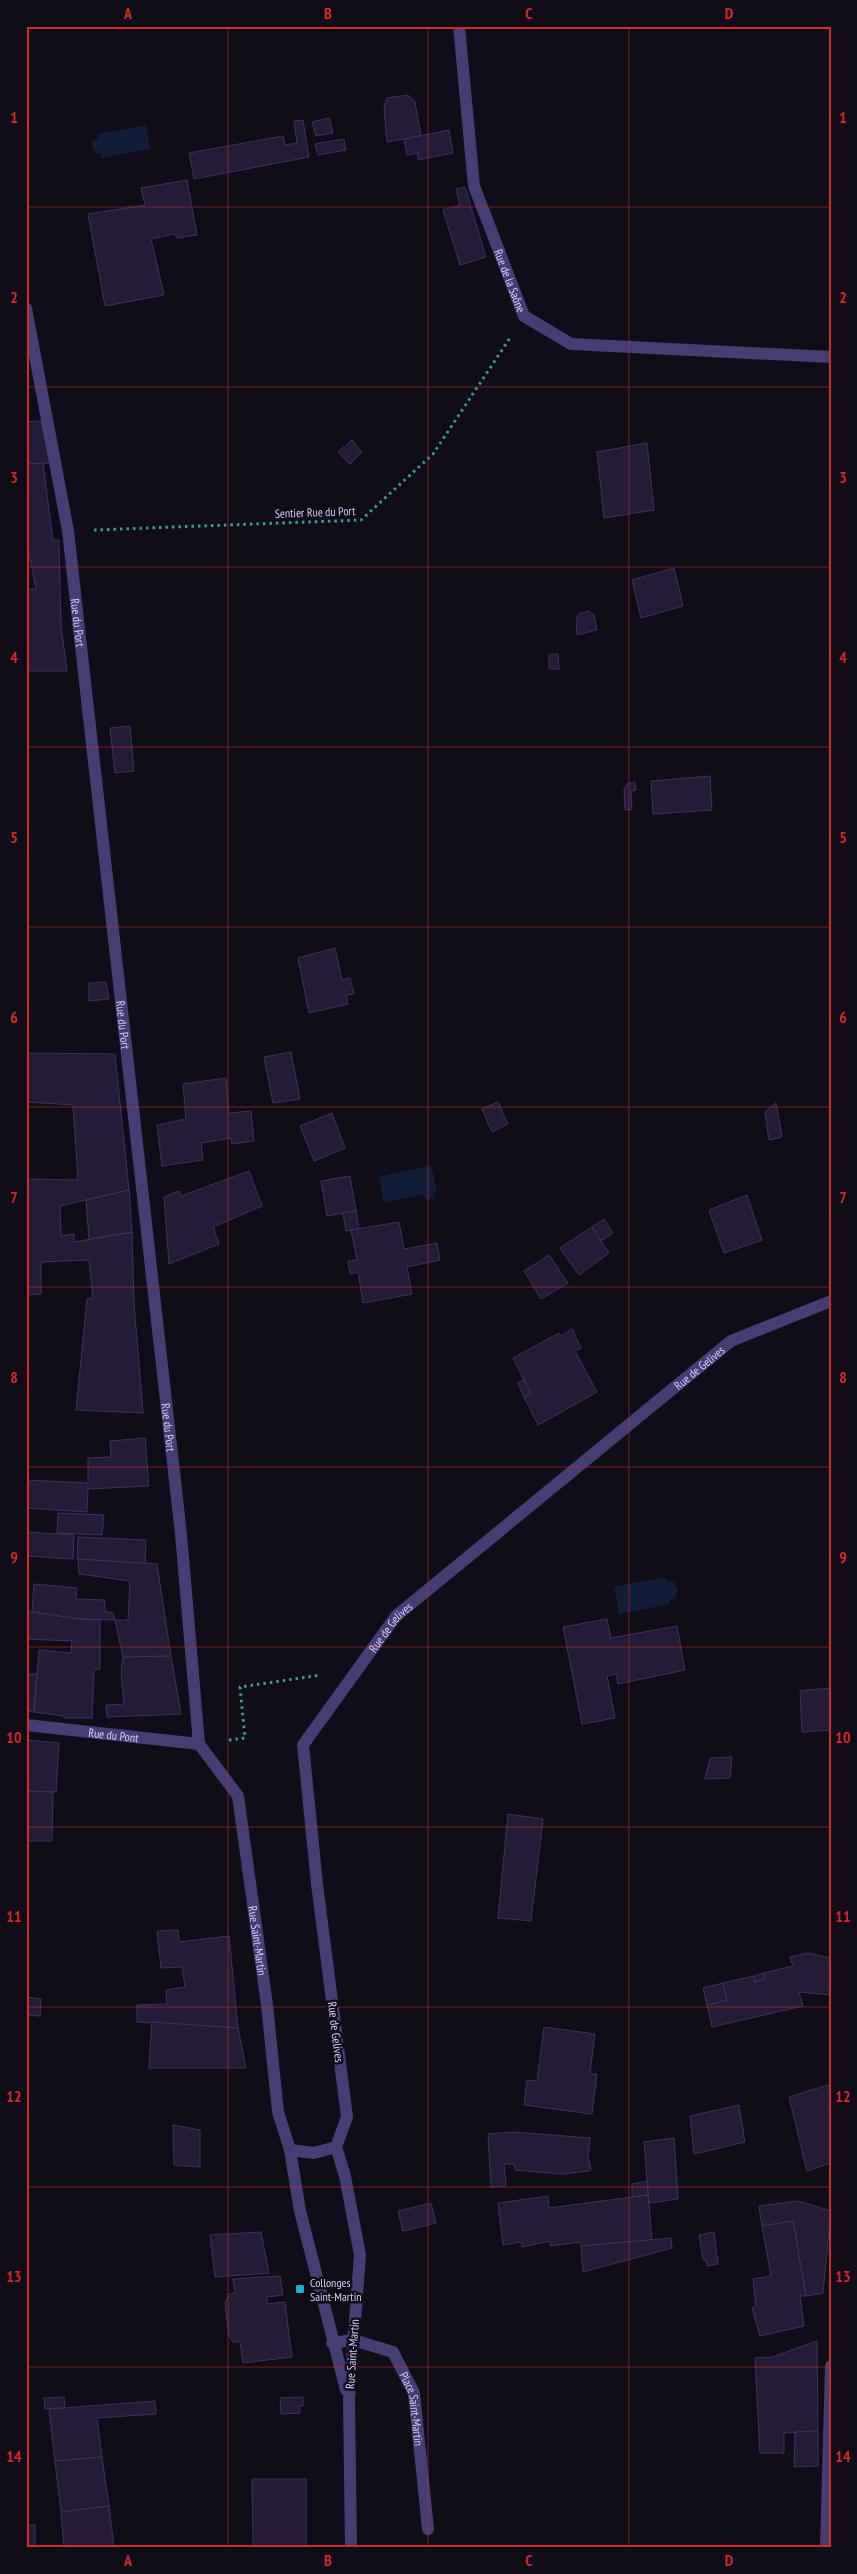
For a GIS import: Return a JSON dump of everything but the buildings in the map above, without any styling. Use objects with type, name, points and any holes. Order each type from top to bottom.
[{"type":"street","name":"Rue de la Saône","points":[[459,26],[474,186],[524,316],[572,344],[831,356]]},
{"type":"street","name":"Rue du Port","points":[[26,308],[68,531],[180,1524],[199,1744]]},
{"type":"street","name":"Rue de Gelives","points":[[336,2147],[346,2117],[317,1884],[303,1745],[396,1616],[731,1341],[831,1300]]},
{"type":"street","name":"Rue du Pont","points":[[26,1725],[199,1744]]},
{"type":"street","name":"Rue Saint-Martin","points":[[199,1744],[238,1796],[267,2005],[278,2112],[290,2150],[300,2211],[332,2343],[349,2400]]},
{"type":"street","name":"Rue Saint-Martin","points":[[336,2147],[345,2176],[360,2255],[349,2400],[351,2548]]},
{"type":"street","points":[[290,2150],[314,2153],[336,2147]]},
{"type":"street","name":"Place Saint-Martin","points":[[332,2343],[353,2340],[392,2352],[414,2393],[428,2529]]},
{"type":"street","points":[[826,2548],[831,2366]]},
{"type":"path","name":"Sentier Rue du Port","points":[[68,531],[361,520],[433,454],[524,316]]},
{"type":"path","points":[[245,1738],[240,1687],[358,1669]]},
{"type":"water","points":[[146,125],[150,149],[102,158],[101,154],[96,153],[92,147],[92,142],[98,138],[98,134]]},
{"type":"water","points":[[431,1165],[437,1191],[433,1193],[434,1198],[426,1200],[424,1194],[384,1203],[379,1177]]},
{"type":"water","points":[[665,1577],[667,1581],[674,1582],[678,1590],[675,1598],[670,1600],[670,1604],[619,1614],[614,1587]]},
{"type":"place","name":"Collonges Saint-Martin","points":[[300,2289]]}]
